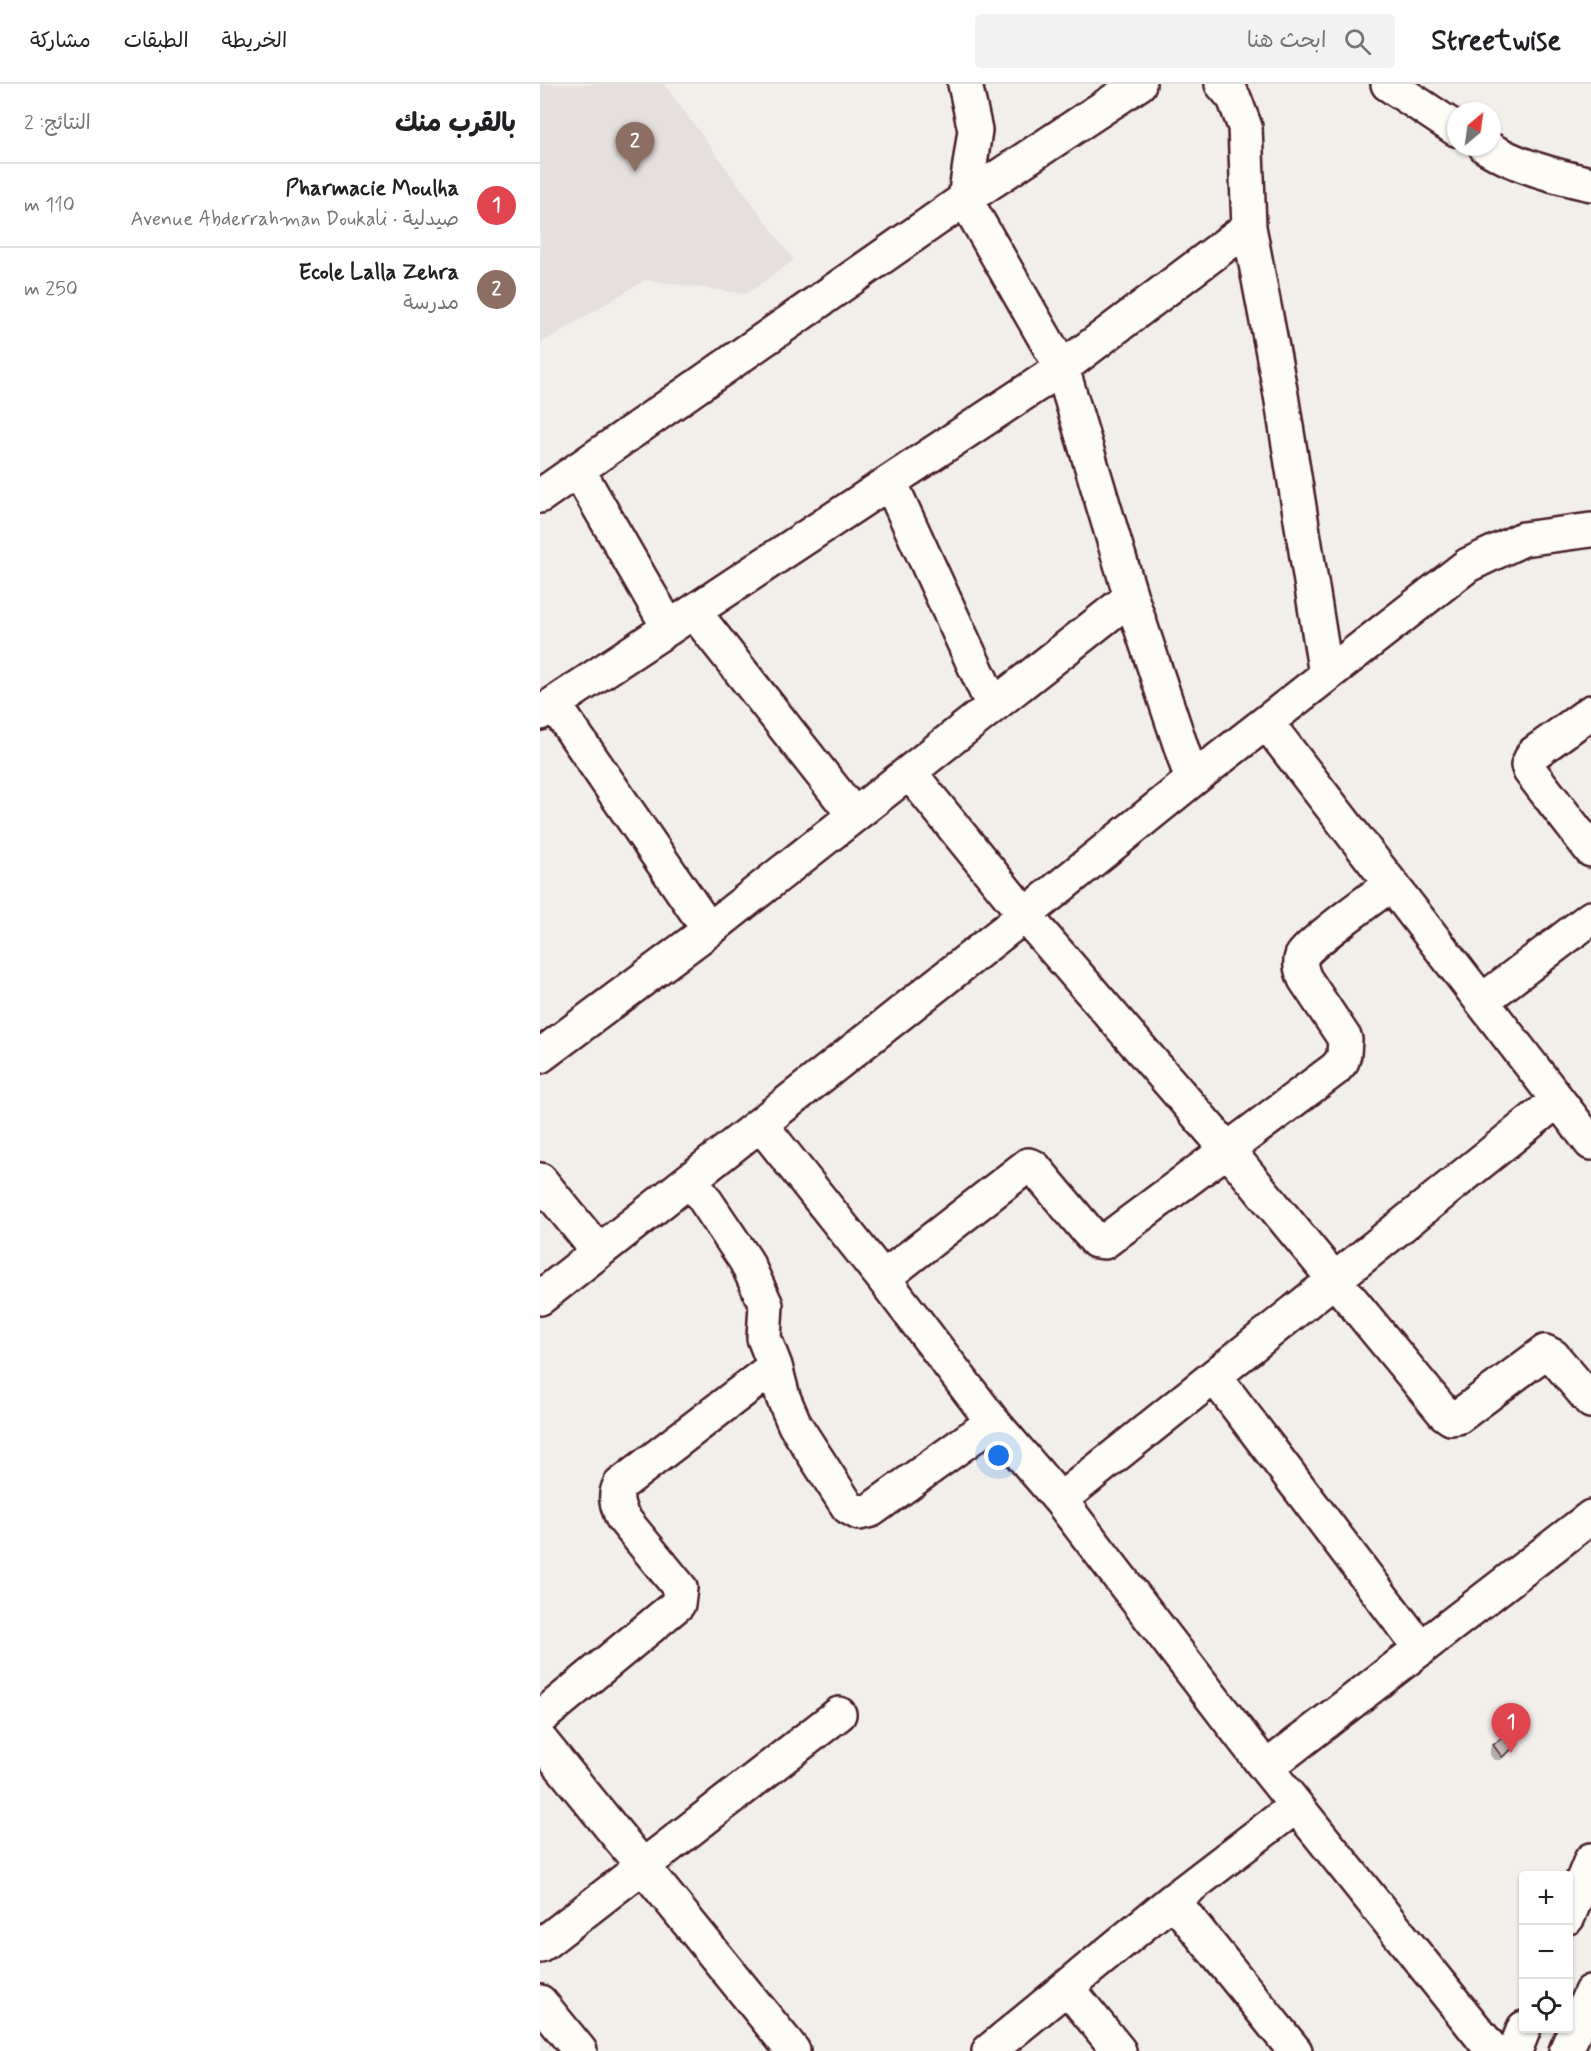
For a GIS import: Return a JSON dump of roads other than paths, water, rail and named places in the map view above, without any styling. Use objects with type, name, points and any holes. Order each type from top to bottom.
[{"type":"street","points":[[965,84],[975,130],[965,200],[1062,368],[1131,597],[1192,780]]},
{"type":"street","points":[[540,496],[965,200],[1138,84]]},
{"type":"street","points":[[1222,84],[1234,98],[1245,127],[1249,227],[1281,395],[1326,675]]},
{"type":"street","points":[[1388,84],[1447,123]]},
{"type":"street","points":[[1500,156],[1552,174],[1591,184]]},
{"type":"street","points":[[709,930],[547,709],[1062,368],[1249,227]]},
{"type":"street","points":[[578,470],[682,620],[854,815]]},
{"type":"street","points":[[890,482],[993,706]]},
{"type":"street","points":[[540,1298],[761,1125],[1192,780],[1468,565],[1522,539],[1591,530]]},
{"type":"street","points":[[540,1056],[709,930],[1131,597]]},
{"type":"street","points":[[1591,712],[1533,753],[1528,765],[1530,771],[1591,850]]},
{"type":"street","points":[[1267,723],[1591,1143]]},
{"type":"street","points":[[909,772],[1025,915],[1227,1149],[1447,1416],[1458,1417],[1545,1352],[1553,1356],[1591,1401]]},
{"type":"street","points":[[883,1278],[1028,1165],[1034,1167],[1096,1241],[1104,1242],[1335,1069],[1342,1061],[1346,1049],[1345,1039],[1305,979],[1301,971],[1302,956],[1313,944],[1391,884]]},
{"type":"street","points":[[1482,1001],[1591,918]]},
{"type":"street","points":[[1060,1500],[1558,1100]]},
{"type":"street","points":[[761,1125],[883,1278],[993,1422],[1060,1500],[1296,1806],[1493,2051]]},
{"type":"street","points":[[691,1179],[746,1261],[766,1305],[764,1338],[775,1365],[783,1397],[795,1425],[848,1507],[859,1513],[871,1510],[993,1422]]},
{"type":"street","points":[[540,1180],[598,1251]]},
{"type":"street","points":[[540,1718],[678,1604],[680,1588],[622,1517],[616,1503],[620,1485],[775,1365]]},
{"type":"street","points":[[1215,1377],[1421,1649]]},
{"type":"street","points":[[1266,1768],[1591,1517]]},
{"type":"street","points":[[540,1946],[839,1714]]},
{"type":"street","points":[[540,1740],[793,2051]]},
{"type":"street","points":[[989,2051],[1173,1900],[1296,1806]]},
{"type":"street","points":[[1573,1907],[1591,1860]]},
{"type":"street","points":[[1173,1900],[1295,2051]]},
{"type":"street","points":[[1067,1987],[1119,2051]]},
{"type":"street","points":[[1566,2051],[1591,1992]]},
{"type":"street","points":[[540,2002],[580,2051]]},
{"type":"street","points":[[1515,2051],[1522,2033]]},
{"type":"place","name":"Ecole Lalla Zehra","points":[[635,172]]},
{"type":"place","name":"Pharmacie Moulha","points":[[1511,1753]]}]
